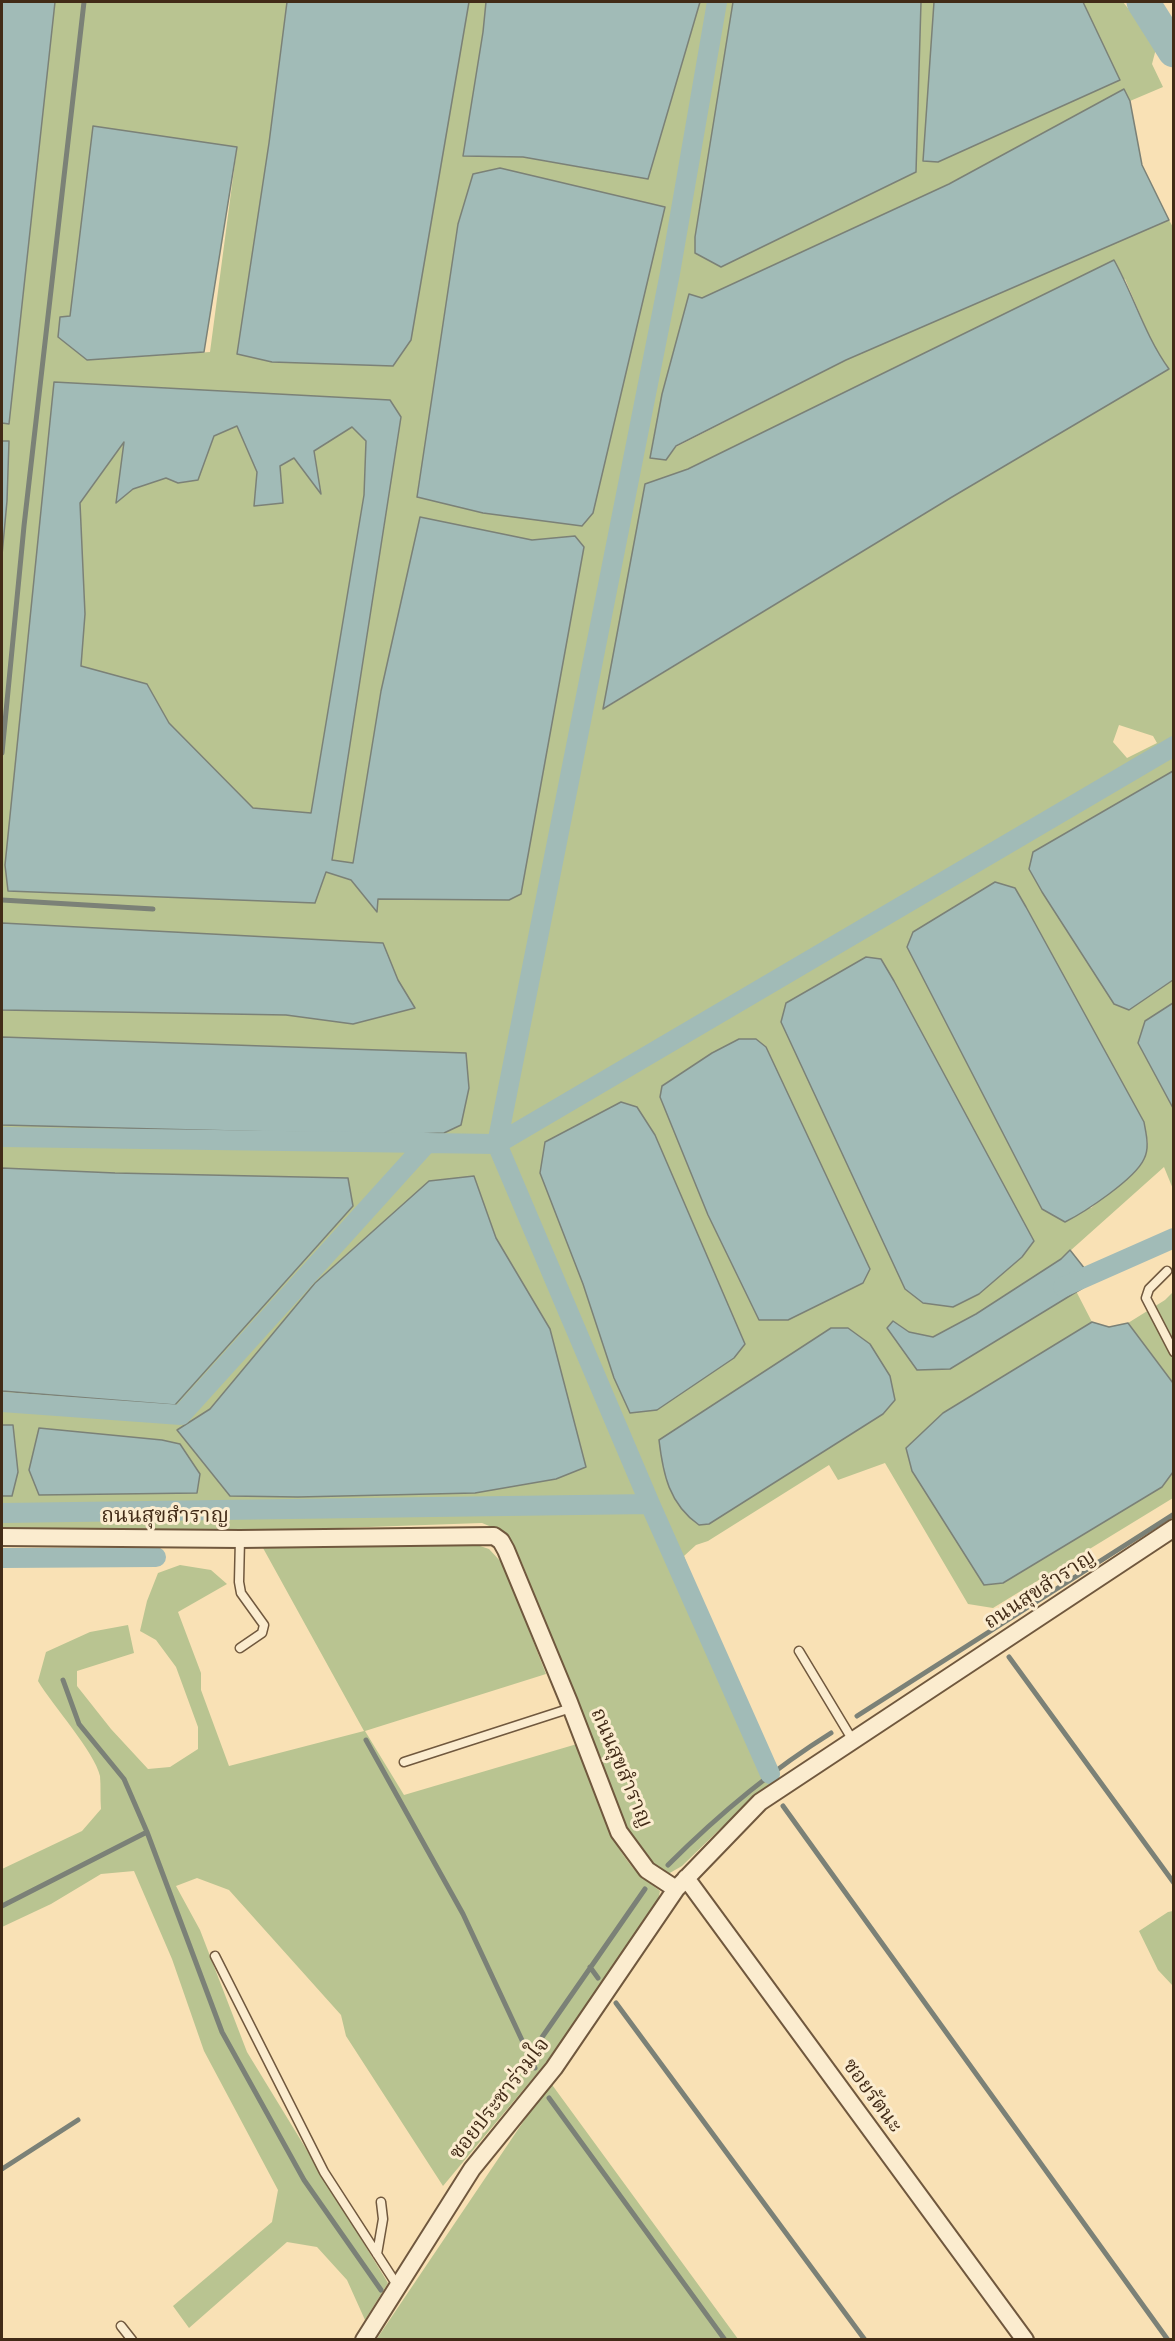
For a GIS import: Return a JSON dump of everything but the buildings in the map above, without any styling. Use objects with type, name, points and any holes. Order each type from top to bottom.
[{"type":"street","name":"ถนนสุขสำราญ","points":[[2,1537],[240,1539],[494,1536],[501,1540],[506,1550],[619,1832],[647,1870],[681,1883],[760,1802],[1173,1528]]},
{"type":"street","name":"ซอยประชาร่วมใจ","points":[[364,2340],[472,2169],[554,2068],[681,1883]]},
{"type":"street","name":"ซอยรัตนะ","points":[[681,1883],[1025,2340]]},
{"type":"lane","points":[[1167,1271],[1149,1288],[1146,1298],[1173,1352]]},
{"type":"lane","points":[[240,1539],[241,1593],[264,1625],[262,1633],[240,1648]]},
{"type":"lane","points":[[799,1651],[852,1739]]},
{"type":"lane","points":[[404,1762],[571,1708]]},
{"type":"lane","points":[[216,1956],[324,2172],[397,2286]]},
{"type":"lane","points":[[377,2254],[384,2218],[381,2202]]},
{"type":"lane","points":[[121,2326],[132,2340]]},
{"type":"green space","points":[[55,2],[287,2],[269,143],[237,354],[272,362],[411,340],[469,2],[486,2],[463,156],[523,157],[647,179],[700,2],[733,2],[695,237],[916,172],[921,2],[934,2],[924,161],[1120,80],[1083,2],[1123,2],[1157,45],[1152,64],[1163,87],[1130,101],[1124,89],[949,184],[702,298],[689,294],[662,394],[650,457],[666,460],[676,447],[846,360],[1169,220],[1174,229],[1173,771],[1033,852],[1129,1009],[1173,980],[1173,1003],[1145,1021],[1138,1043],[1173,1108],[1173,1189],[1164,1167],[1061,1259],[976,1314],[933,1337],[909,1332],[893,1321],[950,1369],[1076,1291],[1092,1322],[943,1413],[906,1448],[984,1585],[1003,1583],[1162,1487],[1173,1472],[1173,1498],[993,1608],[968,1604],[885,1463],[838,1480],[829,1465],[708,1541],[696,1545],[684,1556],[778,1780],[721,1828],[682,1866],[668,1874],[650,1863],[625,1827],[522,1563],[506,1533],[482,1523],[283,1530],[2,1529],[2,1496],[12,1496],[13,1426],[2,1425],[2,1391],[175,1404],[353,1206],[348,1178],[2,1168],[2,1125],[389,1135],[444,1133],[461,1125],[466,1053],[2,1037],[2,1010],[286,1015],[353,1024],[414,1008],[398,980],[382,943],[2,923],[2,555],[9,441],[2,441],[2,423],[9,424]],"holes":[[[237,147],[210,352],[87,360],[60,317],[70,317]],[[473,174],[417,497],[458,224]],[[1125,279],[1156,352],[1169,369],[952,497],[604,709],[645,484],[688,469]],[[54,382],[389,400],[401,417],[376,554],[332,860],[353,863],[381,691],[420,517],[532,540],[575,536],[509,900],[378,899],[376,911],[351,880],[326,872],[8,891],[5,865]],[[1119,725],[1153,736],[1157,743],[1127,758],[1113,742]],[[1015,888],[1144,1122],[1148,1143],[1144,1159],[1091,1208],[1042,1209],[907,947],[913,932]],[[781,1022],[1022,1257],[979,1294],[953,1307],[797,1053]],[[739,1039],[863,1283],[788,1320],[759,1320],[708,1215],[660,1097],[662,1086],[712,1053]],[[474,1176],[496,1238],[550,1329],[494,1488],[475,1493],[298,1497],[230,1496],[177,1430],[210,1409]],[[583,1284],[630,1413],[614,1378]],[[162,1440],[197,1493],[189,1493]]]},
{"type":"green space","points":[[237,426],[257,472],[254,505],[280,466],[294,457],[321,493],[314,451],[352,427],[366,441],[364,495],[311,813],[253,808],[169,723],[147,684],[81,667],[85,614],[80,503],[125,441],[117,502],[133,489],[166,478],[178,483],[198,480],[214,436]]},
{"type":"green space","points":[[1173,1292],[1173,1383],[1128,1323],[1165,1300]]},
{"type":"green space","points":[[474,1544],[489,1549],[503,1564],[546,1674],[365,1731],[404,1795],[577,1744],[609,1830],[627,1860],[641,1876],[660,1891],[658,1901],[643,1926],[544,2065],[443,2186],[346,2036],[341,2015],[229,1890],[197,1878],[176,1886],[200,1930],[247,2052],[388,2283],[365,2320],[347,2280],[317,2247],[287,2242],[189,2328],[173,2306],[272,2222],[278,2190],[204,2051],[172,1959],[134,1871],[101,1874],[51,1904],[2,1927],[2,1869],[82,1831],[101,1809],[100,1776],[96,1766],[82,1742],[38,1681],[46,1652],[90,1632],[128,1625],[134,1653],[77,1671],[77,1686],[111,1729],[148,1769],[170,1767],[198,1749],[198,1727],[176,1667],[156,1640],[140,1631],[147,1601],[158,1573],[180,1565],[211,1570],[227,1584],[178,1612],[201,1673],[201,1690],[229,1766],[364,1731],[263,1548]]},
{"type":"green space","points":[[1174,1911],[1173,1986],[1158,1970],[1139,1931],[1168,1912]]},
{"type":"green space","points":[[550,2082],[738,2339],[376,2340]]},
{"type":"water","points":[[2,2],[55,2],[9,424],[2,423]]},
{"type":"water","points":[[287,2],[469,2],[411,340],[393,366],[272,362],[237,354],[269,143]]},
{"type":"water","points":[[486,2],[700,2],[648,179],[523,157],[463,156]]},
{"type":"water","points":[[733,2],[921,2],[916,172],[721,267],[695,253],[695,237]]},
{"type":"water","points":[[934,2],[1083,2],[1120,80],[938,162],[923,161]]},
{"type":"water","points":[[1124,89],[1130,101],[1142,165],[1169,220],[846,360],[676,446],[666,460],[650,458],[662,394],[689,294],[702,298],[949,184]]},
{"type":"water","points":[[93,126],[237,147],[204,352],[87,360],[58,337],[60,317],[70,316]]},
{"type":"water","points":[[500,168],[665,207],[593,513],[582,526],[483,513],[417,497],[458,224],[473,174]]},
{"type":"water","points":[[1114,260],[1146,330],[1169,369],[952,497],[603,709],[645,484],[688,469]]},
{"type":"water","points":[[54,382],[390,400],[401,417],[332,860],[353,863],[381,691],[420,517],[532,540],[575,536],[584,547],[521,894],[509,900],[378,899],[377,912],[351,880],[326,872],[315,903],[8,891],[5,865]],"holes":[[[237,426],[257,472],[254,506],[283,503],[280,466],[294,458],[321,494],[314,451],[352,427],[366,441],[364,495],[311,813],[253,808],[169,723],[147,684],[81,666],[85,614],[80,503],[124,442],[116,503],[133,489],[166,478],[178,483],[198,480],[214,436]]]},
{"type":"water","points":[[2,441],[9,441],[2,555]]},
{"type":"water","points":[[1173,771],[1173,980],[1129,1010],[1114,1004],[1029,869],[1033,852]]},
{"type":"water","points":[[995,882],[1015,888],[1144,1122],[1147,1150],[1139,1167],[1109,1194],[1065,1222],[1042,1209],[907,947],[913,932]]},
{"type":"water","points":[[2,923],[383,943],[398,980],[415,1008],[353,1024],[286,1015],[2,1010]]},
{"type":"water","points":[[866,957],[881,959],[1034,1241],[1022,1257],[979,1294],[953,1307],[923,1303],[905,1289],[781,1022],[786,1003]]},
{"type":"water","points":[[1173,1003],[1173,1108],[1138,1043],[1145,1021]]},
{"type":"water","points":[[2,1037],[466,1053],[469,1088],[461,1125],[444,1133],[389,1135],[2,1125]]},
{"type":"water","points":[[739,1039],[756,1039],[766,1047],[870,1269],[863,1283],[788,1320],[759,1320],[708,1215],[660,1097],[662,1086],[712,1053]]},
{"type":"water","points":[[621,1102],[637,1107],[655,1135],[745,1344],[734,1358],[657,1410],[630,1413],[614,1378],[583,1284],[540,1173],[545,1142]]},
{"type":"water","points":[[2,1168],[348,1178],[353,1206],[175,1405],[2,1391]]},
{"type":"water","points":[[474,1176],[496,1238],[550,1329],[586,1467],[556,1479],[475,1493],[298,1497],[230,1496],[177,1430],[210,1409],[315,1283],[429,1181]]},
{"type":"water","points":[[1070,1250],[1085,1269],[1086,1286],[950,1369],[917,1370],[887,1328],[893,1321],[909,1332],[933,1337],[976,1314],[1061,1259]]},
{"type":"water","points":[[1092,1322],[1109,1327],[1128,1323],[1173,1383],[1173,1472],[1162,1487],[1003,1583],[984,1585],[912,1471],[906,1448],[943,1413]]},
{"type":"water","points":[[831,1328],[848,1328],[870,1344],[890,1376],[895,1400],[883,1414],[709,1524],[699,1525],[689,1517],[674,1498],[663,1465],[659,1440]]},
{"type":"water","points":[[2,1425],[13,1425],[18,1472],[12,1496],[2,1496]]},
{"type":"water","points":[[39,1428],[162,1440],[180,1444],[200,1474],[197,1493],[39,1495],[29,1470]]},
{"type":"waterway","points":[[2,753],[24,526],[84,2]]},
{"type":"waterway","points":[[717,2],[670,273],[497,1144],[650,1504],[770,1774]]},
{"type":"waterway","points":[[1143,2],[1174,51]]},
{"type":"waterway","points":[[2,1137],[497,1144],[1174,746]]},
{"type":"waterway","points":[[2,900],[153,909]]},
{"type":"waterway","points":[[2,1402],[181,1415],[427,1143]]},
{"type":"waterway","points":[[1063,1287],[1174,1238]]},
{"type":"waterway","points":[[2,1513],[650,1504]]},
{"type":"waterway","points":[[857,1716],[1174,1514]]},
{"type":"waterway","points":[[2,1558],[156,1557]]},
{"type":"waterway","points":[[1009,1657],[1174,1883]]},
{"type":"waterway","points":[[2,1906],[147,1832],[124,1779],[79,1724],[63,1680]]},
{"type":"waterway","points":[[668,1865],[746,1794],[787,1762],[831,1733]]},
{"type":"waterway","points":[[366,1740],[463,1914],[535,2068]]},
{"type":"waterway","points":[[783,1806],[1168,2340]]},
{"type":"waterway","points":[[147,1832],[222,2032],[304,2180],[381,2290]]},
{"type":"waterway","points":[[529,2056],[645,1889]]},
{"type":"waterway","points":[[590,1967],[598,1978]]},
{"type":"waterway","points":[[616,2003],[865,2340]]},
{"type":"waterway","points":[[549,2098],[725,2340]]},
{"type":"waterway","points":[[2,2169],[78,2120]]}]
